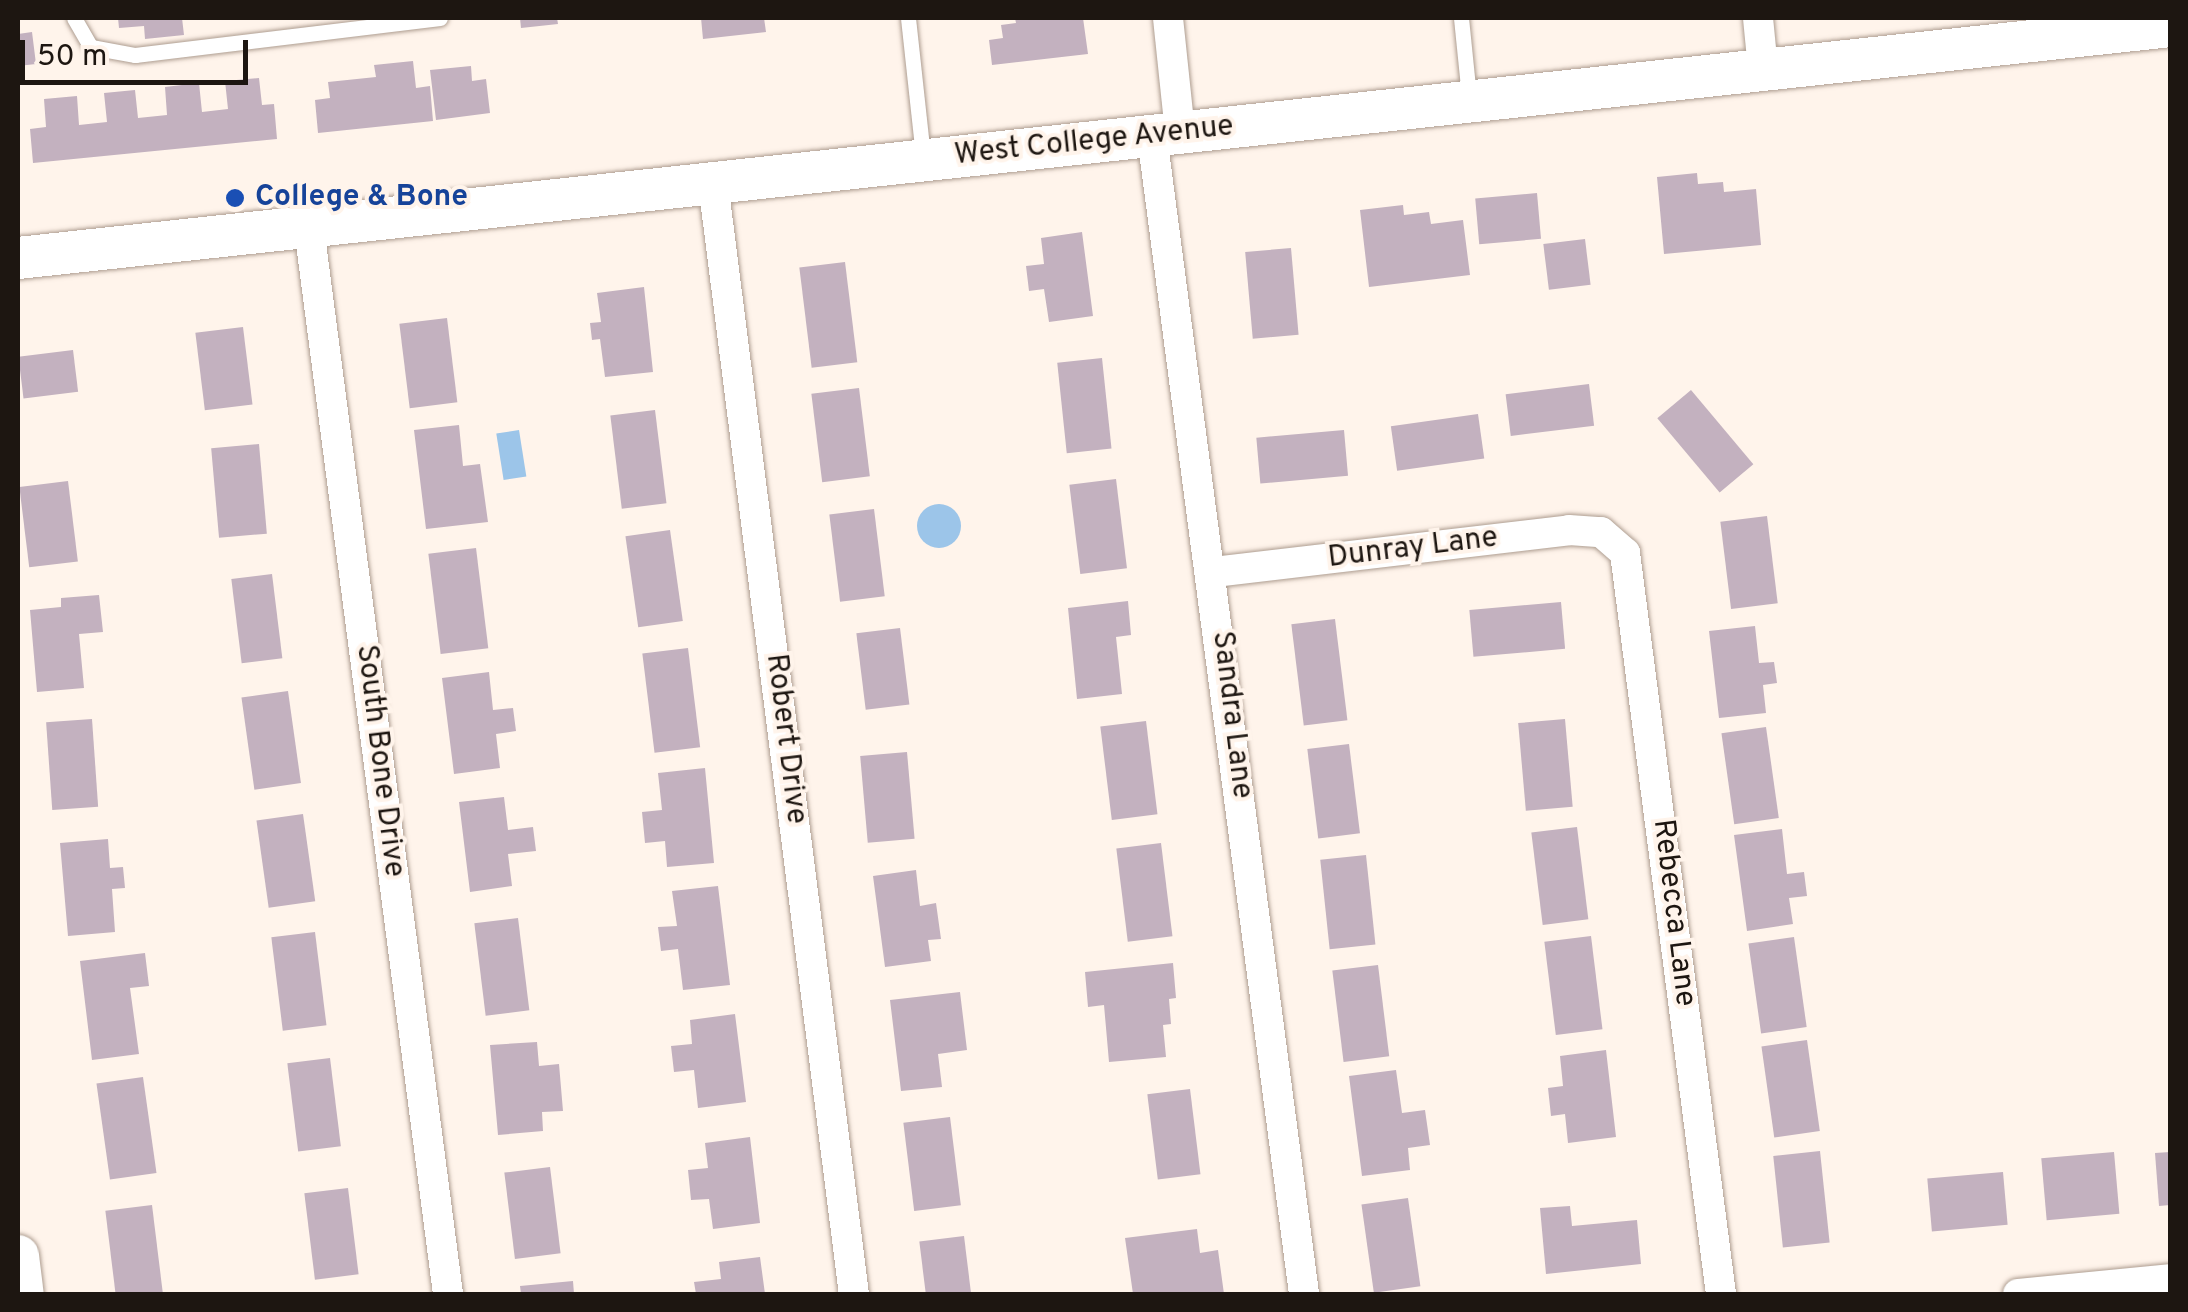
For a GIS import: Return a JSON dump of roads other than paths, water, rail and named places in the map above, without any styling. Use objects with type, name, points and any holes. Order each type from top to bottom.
[{"type":"main road","name":"West College Avenue","points":[[18,258],[2170,26]]},
{"type":"main road","points":[[18,1256],[22,1294]]},
{"type":"street","name":"Sandra Lane","points":[[1168,18],[1166,134],[1214,572],[1304,1294]]},
{"type":"street","points":[[1758,18],[1763,69]]},
{"type":"street","name":"Robert Drive","points":[[714,183],[854,1294]]},
{"type":"street","name":"South Bone Drive","points":[[310,228],[448,1294]]},
{"type":"street","name":"Dunray Lane","points":[[1214,572],[1569,530],[1610,538]]},
{"type":"street","name":"Rebecca Lane","points":[[1610,538],[1624,553],[1631,588],[1721,1294]]},
{"type":"street","points":[[2018,1294],[2160,1284]]},
{"type":"lane","points":[[74,18],[91,48],[135,55],[440,18]]},
{"type":"lane","points":[[908,18],[924,160]]},
{"type":"lane","points":[[1462,18],[1470,100]]},
{"type":"water","points":[[519,430],[526,476],[504,480],[496,434]]},
{"type":"water","points":[[939,504],[955,510],[961,526],[955,542],[939,548],[923,542],[917,526],[923,510]]},
{"type":"place","name":"College & Bone","points":[[235,198]]}]
